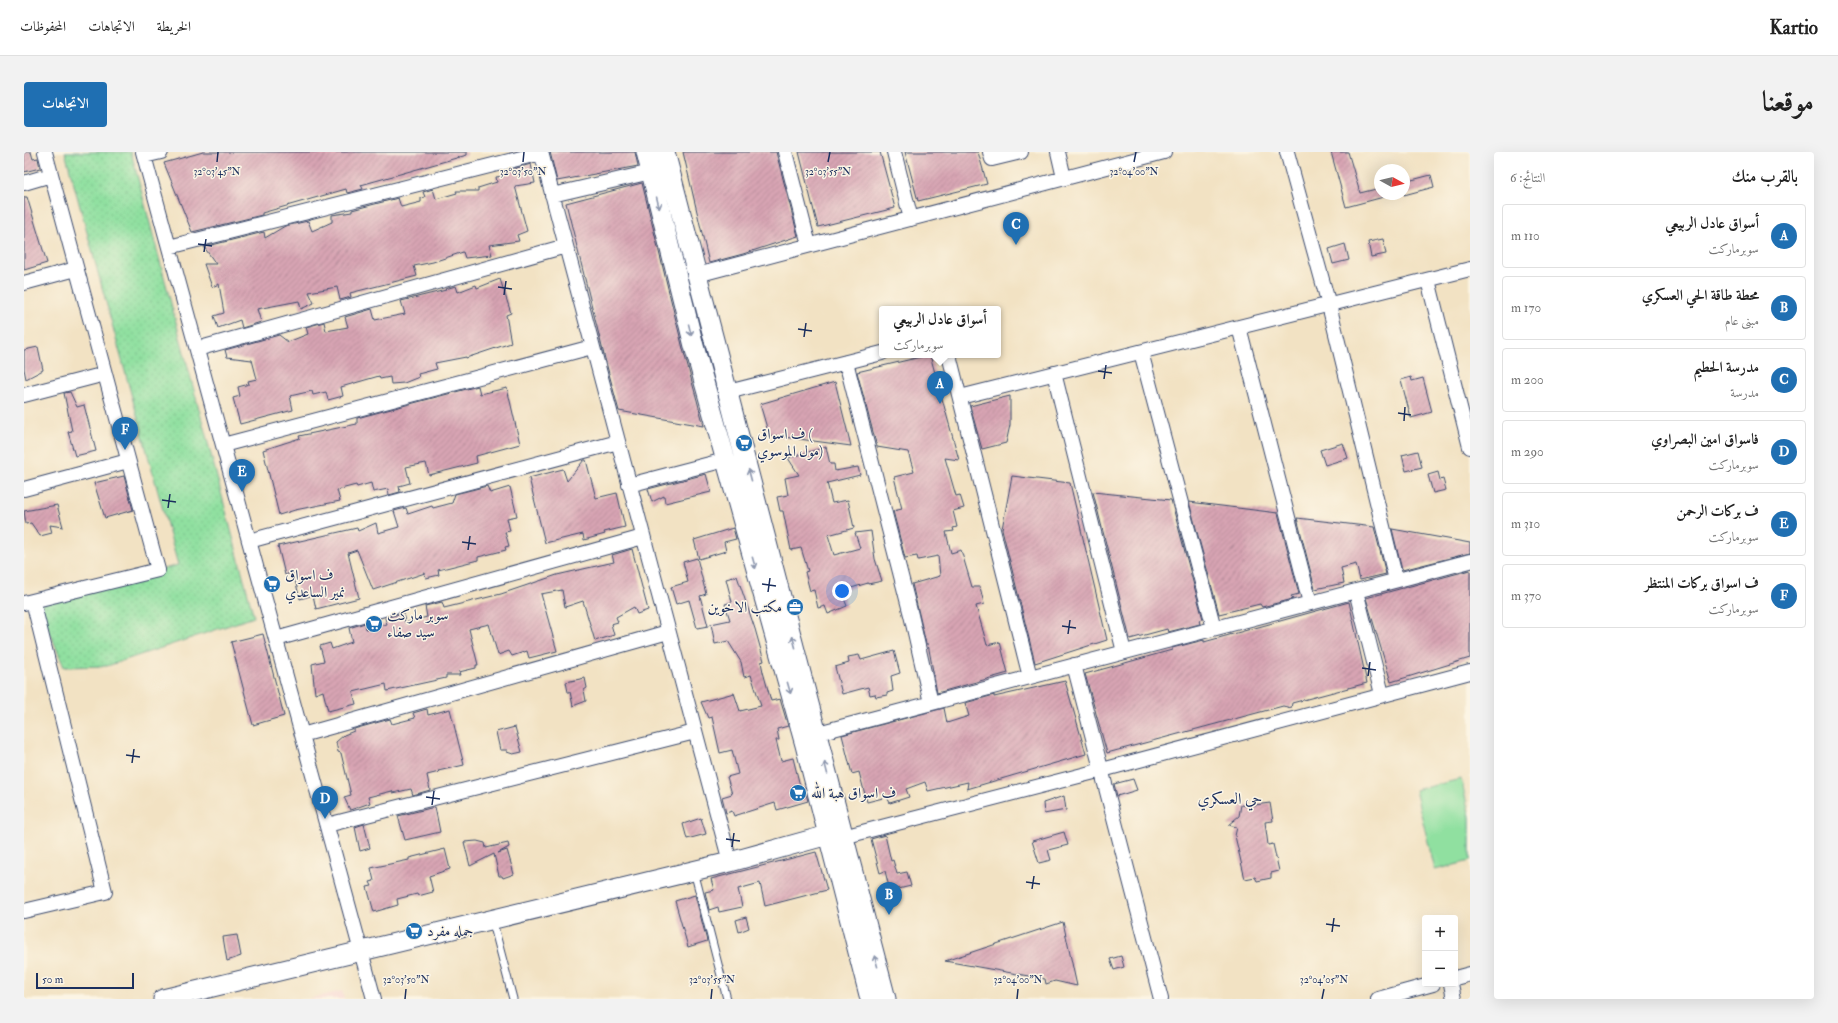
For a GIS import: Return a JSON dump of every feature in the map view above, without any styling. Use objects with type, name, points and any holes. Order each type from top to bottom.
[{"type":"street","points":[[24,911],[105,892],[29,602],[158,570],[45,152]]},
{"type":"street","points":[[161,152],[144,154],[374,999]]},
{"type":"street","points":[[169,247],[541,152],[730,862]]},
{"type":"street","points":[[646,152],[694,346],[725,460],[737,500],[755,531],[818,733],[836,836],[870,999]]},
{"type":"street","points":[[665,152],[756,497],[755,531],[836,836],[886,999]]},
{"type":"street","points":[[785,152],[809,246]]},
{"type":"street","points":[[894,152],[911,219]]},
{"type":"street","points":[[990,152],[992,159],[1021,152]]},
{"type":"street","points":[[1058,152],[1064,178]]},
{"type":"street","points":[[697,275],[1164,152]]},
{"type":"street","points":[[1287,152],[1329,304],[1396,580]]},
{"type":"street","points":[[552,195],[650,172]]},
{"type":"street","points":[[24,183],[51,175]]},
{"type":"street","points":[[197,349],[566,246]]},
{"type":"street","points":[[24,283],[76,269]]},
{"type":"street","points":[[960,397],[1470,269]]},
{"type":"street","points":[[1428,280],[1470,447]]},
{"type":"street","points":[[1239,327],[1310,603]]},
{"type":"street","points":[[223,445],[592,347]]},
{"type":"street","points":[[1141,352],[1214,628]]},
{"type":"street","points":[[728,392],[879,354]]},
{"type":"street","points":[[950,358],[1030,677]]},
{"type":"street","points":[[846,362],[911,614],[931,703]]},
{"type":"street","points":[[1054,373],[1124,652]]},
{"type":"street","points":[[24,395],[105,374]]},
{"type":"street","points":[[249,541],[618,442]]},
{"type":"street","points":[[629,485],[725,460]]},
{"type":"street","points":[[24,489],[128,461]]},
{"type":"street","points":[[737,500],[745,505],[754,501],[756,497]]},
{"type":"street","points":[[276,639],[643,537]]},
{"type":"street","points":[[818,733],[1470,561]]},
{"type":"street","points":[[1356,591],[1382,694]]},
{"type":"street","points":[[302,735],[668,632]]},
{"type":"street","points":[[1074,665],[1161,999]]},
{"type":"street","points":[[170,998],[361,950],[694,871],[1102,770],[1382,694],[1470,672]]},
{"type":"street","points":[[327,826],[695,732]]},
{"type":"street","points":[[1458,977],[1470,974]]},
{"type":"street","points":[[1378,999],[1422,987]]},
{"type":"street","points":[[1452,987],[1454,999]]},
{"type":"lane","points":[[694,871],[727,999]]},
{"type":"lane","points":[[492,919],[513,999]]},
{"type":"shaded area","points":[[342,991],[344,999],[308,999]]},
{"type":"green space","points":[[65,152],[131,152],[254,617],[107,666],[64,667],[39,605],[178,565]]},
{"type":"green space","points":[[1461,779],[1470,817],[1470,861],[1435,870],[1415,790]]},
{"type":"building","points":[[24,152],[31,152],[33,159],[38,158],[40,168],[24,172]]},
{"type":"building","points":[[203,152],[467,152],[467,155],[361,185],[363,189],[347,193],[346,189],[262,213],[262,215],[192,232],[164,163]]},
{"type":"building","points":[[550,152],[635,152],[638,166],[557,181]]},
{"type":"building","points":[[683,152],[776,152],[798,236],[743,254],[709,263]]},
{"type":"building","points":[[799,152],[880,152],[895,208],[818,227]]},
{"type":"building","points":[[905,152],[978,152],[987,184],[918,201]]},
{"type":"building","points":[[1331,152],[1348,152],[1360,193],[1374,190],[1374,200],[1346,207]]},
{"type":"building","points":[[531,164],[535,183],[515,186],[527,231],[517,235],[519,241],[489,245],[492,255],[465,258],[463,252],[433,262],[414,266],[417,276],[350,293],[351,297],[340,300],[337,287],[309,292],[314,303],[301,309],[299,301],[257,309],[261,322],[242,328],[240,320],[218,328],[214,316],[224,313],[219,284],[212,287],[204,264],[216,264],[204,247],[264,232],[265,238],[285,226],[308,221],[312,231],[332,222],[332,215],[352,212],[352,210],[398,198],[401,207],[421,202],[421,198],[425,197],[423,192],[433,189],[436,199],[457,193],[456,191],[478,191],[478,188],[497,182],[496,177],[504,176],[502,172]]},
{"type":"building","points":[[1431,175],[1434,187],[1410,193],[1410,180]]},
{"type":"building","points":[[642,183],[683,349],[704,426],[619,411],[604,355],[566,203]]},
{"type":"building","points":[[24,197],[27,197],[47,263],[24,270]]},
{"type":"building","points":[[1383,239],[1386,254],[1371,257],[1368,242]]},
{"type":"building","points":[[1345,244],[1349,260],[1333,264],[1329,249]]},
{"type":"building","points":[[500,279],[511,313],[506,315],[511,343],[466,358],[435,363],[437,369],[418,374],[419,377],[404,383],[391,384],[390,377],[380,379],[379,376],[341,387],[343,396],[328,400],[326,392],[313,395],[312,391],[290,396],[293,410],[240,424],[233,398],[240,396],[238,387],[249,384],[248,381],[257,379],[252,360],[227,357],[225,350],[279,335],[288,342],[308,334],[306,327],[324,322],[326,331],[348,327],[345,317],[372,309],[375,320],[405,314],[401,301],[446,290],[445,289],[456,286],[458,292],[476,285],[477,288]]},
{"type":"building","points":[[38,347],[43,370],[26,379],[24,369],[24,350]]},
{"type":"building","points":[[917,358],[931,358],[959,460],[945,458],[956,496],[960,495],[964,508],[953,511],[957,527],[953,528],[954,531],[946,532],[951,553],[961,550],[972,587],[980,587],[984,604],[976,606],[987,645],[1000,642],[1008,673],[937,693],[928,644],[926,644],[912,584],[940,576],[938,556],[918,560],[917,556],[905,558],[893,511],[902,509],[894,477],[914,472],[908,452],[877,447],[857,372]]},
{"type":"building","points":[[1411,377],[1412,381],[1423,378],[1432,412],[1411,418],[1401,380]]},
{"type":"building","points":[[835,382],[851,446],[769,435],[760,404]]},
{"type":"building","points":[[478,386],[480,394],[507,388],[520,444],[476,456],[477,463],[429,475],[426,463],[406,467],[410,483],[399,486],[400,492],[389,495],[388,489],[373,492],[371,483],[357,487],[356,485],[337,490],[340,501],[295,510],[279,515],[263,450],[300,438],[299,436],[357,424],[357,418]]},
{"type":"building","points":[[70,392],[77,407],[84,405],[96,451],[75,456],[68,432],[72,431],[64,393]]},
{"type":"building","points":[[1010,396],[1010,425],[1006,443],[982,449],[970,406]]},
{"type":"building","points":[[1343,443],[1348,458],[1325,465],[1320,450]]},
{"type":"building","points":[[826,447],[830,464],[834,464],[835,471],[858,467],[860,475],[827,483],[832,503],[848,500],[854,528],[828,535],[834,555],[860,548],[855,533],[871,531],[875,559],[882,581],[868,583],[841,591],[847,606],[828,614],[825,606],[818,608],[814,590],[810,591],[805,572],[808,571],[801,548],[791,550],[783,511],[780,511],[777,497],[788,495],[785,478],[799,475],[788,458]]},
{"type":"building","points":[[1418,451],[1422,467],[1406,471],[1402,455]]},
{"type":"building","points":[[584,460],[586,460],[596,498],[617,493],[625,527],[604,532],[605,534],[584,540],[583,534],[545,543],[529,478],[563,469],[567,481]]},
{"type":"building","points":[[1438,472],[1440,480],[1443,479],[1446,490],[1433,493],[1428,475]]},
{"type":"building","points":[[706,474],[711,492],[665,503],[664,496],[652,502],[648,489]]},
{"type":"building","points":[[124,476],[133,510],[105,518],[94,483]]},
{"type":"building","points":[[1012,476],[1070,483],[1107,640],[1035,663],[1002,529]]},
{"type":"building","points":[[487,486],[490,493],[510,487],[517,516],[507,518],[510,531],[505,532],[509,546],[505,547],[506,550],[478,557],[478,560],[438,570],[439,575],[426,578],[425,573],[373,590],[357,550],[348,553],[359,598],[316,609],[313,595],[300,599],[293,572],[285,575],[278,546],[357,528],[358,531],[376,523],[378,533],[399,527],[394,511],[406,508],[408,514],[432,506],[433,508],[452,503],[455,494]]},
{"type":"building","points":[[1093,492],[1171,500],[1203,619],[1199,620],[1200,624],[1168,632],[1167,629],[1130,639]]},
{"type":"building","points":[[1189,502],[1278,513],[1299,594],[1291,596],[1293,599],[1262,607],[1260,604],[1219,614]]},
{"type":"building","points":[[57,505],[63,527],[50,525],[52,533],[40,536],[31,523],[26,524],[24,511]]},
{"type":"building","points":[[1297,518],[1374,527],[1386,574],[1360,580],[1356,564],[1341,568],[1344,583],[1315,589]]},
{"type":"building","points":[[733,528],[736,539],[724,542],[726,551],[699,559],[694,540]]},
{"type":"building","points":[[1392,529],[1470,543],[1470,553],[1402,570]]},
{"type":"building","points":[[632,549],[648,610],[637,614],[634,607],[616,617],[618,622],[611,624],[614,635],[595,641],[583,601],[565,607],[562,590],[541,594],[557,651],[529,658],[527,651],[512,656],[509,651],[498,655],[489,624],[469,629],[478,665],[476,665],[476,668],[459,672],[460,675],[446,675],[446,678],[387,691],[386,684],[353,692],[356,704],[328,711],[323,691],[315,694],[312,664],[324,661],[320,646],[330,643],[332,649],[352,642],[349,628],[365,623],[366,629],[387,624],[385,618],[403,613],[405,623],[427,617],[425,606],[442,602],[444,608],[501,594],[557,575],[614,562],[612,555]]},
{"type":"building","points":[[697,558],[706,594],[700,596],[708,626],[697,628],[689,600],[676,604],[671,587],[688,582],[683,562]]},
{"type":"building","points":[[1470,570],[1470,658],[1391,682],[1366,598]]},
{"type":"building","points":[[737,576],[764,661],[761,662],[771,701],[780,699],[788,726],[777,729],[779,740],[776,740],[781,761],[793,758],[799,782],[802,788],[804,787],[808,801],[777,810],[775,803],[734,816],[732,811],[726,813],[722,797],[732,794],[727,777],[738,774],[732,750],[720,753],[712,717],[708,718],[701,702],[734,693],[740,711],[761,706],[751,675],[744,677],[741,662],[728,641],[715,644],[711,624],[730,620],[725,604],[732,602],[726,579]]},
{"type":"building","points":[[1349,602],[1367,683],[1292,703],[1291,708],[1283,706],[1107,753],[1085,674],[1172,650],[1172,648],[1204,640],[1204,642]]},
{"type":"building","points":[[263,634],[284,716],[253,725],[231,642]]},
{"type":"building","points":[[894,651],[900,673],[891,676],[893,691],[887,693],[887,695],[876,697],[875,694],[870,695],[868,687],[842,694],[835,667],[849,663],[848,657],[859,655],[861,660]]},
{"type":"building","points":[[585,678],[587,688],[584,690],[586,701],[573,706],[566,682]]},
{"type":"building","points":[[1065,681],[1086,754],[967,789],[968,782],[928,791],[925,782],[906,789],[909,797],[890,803],[887,797],[867,802],[859,772],[852,774],[842,735],[944,708],[947,723],[969,716],[965,703],[994,695],[994,697]]},
{"type":"building","points":[[427,709],[428,715],[450,709],[464,765],[427,775],[430,790],[413,795],[411,789],[393,793],[392,791],[368,797],[370,803],[350,810],[344,797],[351,795],[341,753],[338,752],[336,742],[344,735],[354,731],[354,729],[390,719],[392,724],[415,718],[413,713]]},
{"type":"building","points":[[515,727],[522,752],[513,754],[507,752],[507,750],[500,750],[496,732]]},
{"type":"building","points":[[1133,779],[1137,790],[1117,796],[1114,784]]},
{"type":"building","points":[[1064,796],[1066,810],[1044,814],[1043,803]]},
{"type":"building","points":[[1270,803],[1273,821],[1265,822],[1268,845],[1273,844],[1279,871],[1271,873],[1271,878],[1257,881],[1255,877],[1245,879],[1235,836],[1237,827],[1228,825],[1239,816],[1241,805],[1247,806]]},
{"type":"building","points":[[435,807],[440,832],[405,840],[398,816]]},
{"type":"building","points":[[701,818],[706,834],[687,839],[683,824]]},
{"type":"building","points":[[364,824],[370,848],[360,851],[355,827]]},
{"type":"building","points":[[1064,832],[1068,845],[1048,850],[1051,860],[1039,863],[1032,841]]},
{"type":"building","points":[[885,835],[891,861],[893,860],[897,874],[907,872],[911,886],[890,891],[885,871],[880,873],[871,839]]},
{"type":"building","points":[[477,841],[485,843],[486,848],[508,843],[509,847],[498,853],[507,850],[514,874],[503,878],[502,876],[499,876],[494,854],[470,866],[464,842]]},
{"type":"building","points":[[445,849],[450,869],[429,876],[433,892],[397,899],[398,905],[374,912],[367,887],[372,886],[370,882],[374,881],[371,868],[409,860],[409,858]]},
{"type":"building","points":[[816,852],[827,890],[765,906],[760,883],[738,889],[742,907],[719,912],[718,907],[709,910],[705,892],[714,890],[711,879]]},
{"type":"building","points":[[695,895],[707,941],[688,947],[675,901]]},
{"type":"building","points":[[746,917],[749,928],[739,932],[736,920]]},
{"type":"building","points":[[1063,922],[1077,986],[1055,981],[1046,984],[1045,979],[945,961]]},
{"type":"building","points":[[237,935],[241,956],[227,961],[223,937]]},
{"type":"building","points":[[1121,956],[1124,967],[1114,970],[1110,959]]},
{"type":"place","name":"مدرسة الحطيم","points":[[1016,245]]},
{"type":"place","name":"أسواق عادل الربيعي","points":[[940,404]]},
{"type":"place","name":"ف اسواق ( مول الموسوي)","points":[[744,443]]},
{"type":"place","name":"ف اسواق بركات المنتظر","points":[[125,450]]},
{"type":"place","name":"ف بركات الرحمن","points":[[242,492]]},
{"type":"place","name":"ف اسواق نمير الساعدي","points":[[272,584]]},
{"type":"place","name":"مكتب الاخوين","points":[[795,607]]},
{"type":"place","name":"سوبر ماركت سيد صفاء","points":[[374,624]]},
{"type":"place","name":"ف اسواق هبة الله","points":[[798,793]]},
{"type":"place","name":"فاسواق امين البصراوي","points":[[325,819]]},
{"type":"place","name":"محطة طاقة الحي العسكري","points":[[889,915]]},
{"type":"place","name":"جمله مفرد","points":[[414,931]]},
{"type":"district","name":"حي العسكري","points":[[1230,799]]}]
